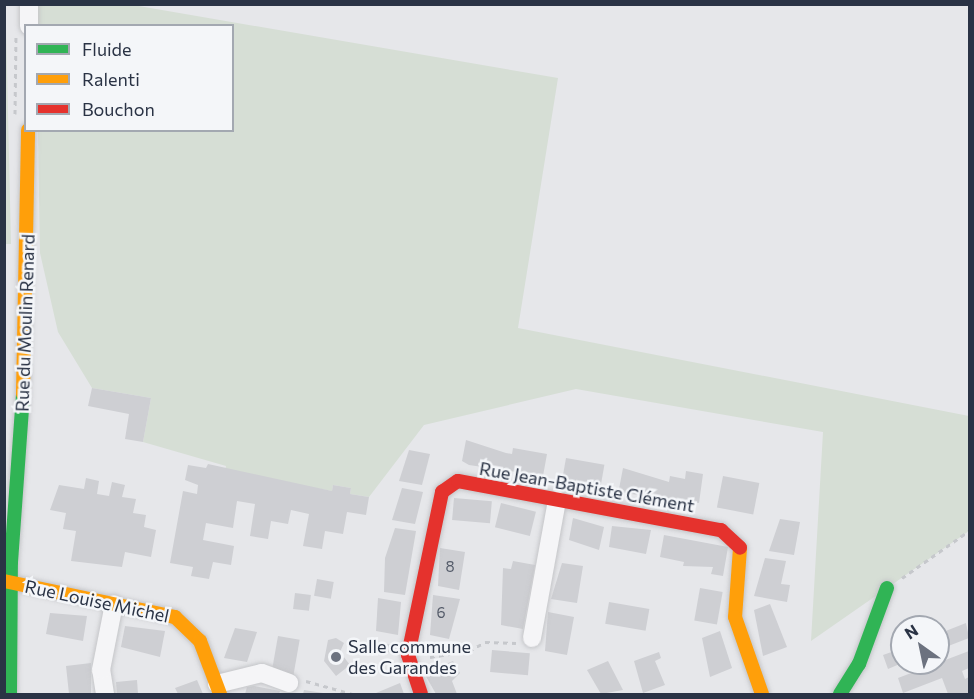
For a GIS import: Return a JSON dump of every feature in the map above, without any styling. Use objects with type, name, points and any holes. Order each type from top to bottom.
[{"type":"street","points":[[29,4],[29,24]]},
{"type":"street","name":"Rue du Moulin Renard","points":[[10,694],[7,582],[28,332],[28,132]]},
{"type":"street","name":"Rue Jean-Baptiste Clément","points":[[409,660],[442,492],[458,481],[721,530],[744,551],[735,618],[762,694]]},
{"type":"street","points":[[532,638],[557,500]]},
{"type":"street","name":"Rue Louise Michel","points":[[7,582],[175,617],[200,640],[218,689],[262,673],[289,683]]},
{"type":"street","points":[[840,694],[860,664],[888,588]]},
{"type":"street","points":[[105,694],[101,670],[114,604]]},
{"type":"street","points":[[409,660],[421,694]]},
{"type":"path","points":[[888,588],[969,530]]},
{"type":"path","points":[[409,660],[469,651],[485,642],[532,638]]},
{"type":"path","points":[[289,683],[305,680],[353,694]]},
{"type":"shaded area","points":[[36,5],[133,5],[558,78],[518,328],[969,416],[969,531],[811,641],[823,432],[576,389],[424,425],[369,497],[350,494],[351,488],[333,485],[332,491],[225,472],[226,466],[143,442],[151,398],[92,388],[58,332],[40,253],[38,132],[234,132],[234,24],[37,24]]},
{"type":"shaded area","points":[[6,26],[11,244],[4,244]]},
{"type":"building","points":[[92,388],[151,398],[143,442],[125,439],[129,414],[88,406]]},
{"type":"building","points":[[466,440],[506,453],[512,454],[513,448],[547,454],[543,476],[469,465],[462,461]]},
{"type":"building","points":[[409,450],[430,454],[422,485],[399,481]]},
{"type":"building","points":[[566,458],[604,465],[601,485],[562,479]]},
{"type":"building","points":[[208,464],[332,491],[333,485],[351,488],[350,494],[369,497],[366,515],[347,512],[343,534],[325,531],[322,549],[303,546],[309,514],[291,510],[288,524],[271,521],[268,539],[250,536],[255,504],[237,501],[233,528],[206,523],[203,540],[234,546],[231,565],[213,562],[209,579],[191,576],[193,567],[170,563],[183,491],[197,494],[198,485],[185,480],[188,465],[206,468]]},
{"type":"building","points":[[623,468],[669,482],[670,476],[685,479],[686,471],[703,474],[699,503],[624,493],[619,489]]},
{"type":"building","points":[[723,476],[759,483],[753,514],[717,507]]},
{"type":"building","points":[[86,478],[99,481],[97,494],[109,496],[112,482],[125,485],[122,497],[136,499],[133,513],[146,515],[144,527],[156,530],[151,557],[125,552],[122,567],[71,561],[76,531],[63,529],[66,513],[50,510],[59,485],[84,489]]},
{"type":"building","points":[[402,488],[423,492],[415,524],[392,520]]},
{"type":"building","points":[[454,498],[492,501],[490,523],[452,520]]},
{"type":"building","points":[[501,503],[536,512],[530,536],[495,527]]},
{"type":"building","points":[[573,518],[604,527],[599,550],[569,540]]},
{"type":"building","points":[[780,519],[800,522],[794,555],[769,551]]},
{"type":"building","points":[[612,526],[651,530],[646,554],[609,547]]},
{"type":"building","points":[[395,528],[416,531],[405,595],[384,592],[385,558]]},
{"type":"building","points":[[664,535],[728,547],[723,576],[711,574],[713,567],[683,566],[684,562],[660,557]]},
{"type":"building","points":[[440,548],[465,552],[459,590],[438,586]]},
{"type":"building","points":[[765,558],[786,561],[781,584],[790,585],[787,602],[754,596]]},
{"type":"building","points":[[513,561],[535,565],[523,629],[501,625],[503,568],[511,569]]},
{"type":"building","points":[[562,563],[583,566],[577,603],[551,599]]},
{"type":"building","points":[[317,579],[334,582],[331,599],[314,596]]},
{"type":"building","points":[[700,588],[723,592],[717,624],[694,620]]},
{"type":"building","points":[[295,593],[311,595],[309,611],[293,609]]},
{"type":"building","points":[[433,595],[460,599],[449,639],[430,635]]},
{"type":"building","points":[[378,598],[401,602],[398,635],[376,631]]},
{"type":"building","points":[[609,602],[649,609],[646,631],[605,624]]},
{"type":"building","points":[[770,604],[787,647],[763,656],[754,610]]},
{"type":"building","points":[[548,612],[574,617],[567,655],[545,651]]},
{"type":"building","points":[[50,613],[87,616],[83,641],[46,634]]},
{"type":"building","points":[[966,623],[969,638],[950,645],[950,629]]},
{"type":"building","points":[[125,626],[165,631],[160,657],[121,647]]},
{"type":"building","points":[[235,628],[257,632],[247,662],[224,658]]},
{"type":"building","points":[[720,631],[732,668],[710,677],[702,638]]},
{"type":"building","points":[[278,636],[300,640],[293,675],[272,671]]},
{"type":"building","name":"Salle commune des Garandes","points":[[336,638],[344,643],[340,652],[350,665],[336,676],[324,661],[328,640]]},
{"type":"building","points":[[383,643],[393,645],[391,653],[381,651]]},
{"type":"building","points":[[492,650],[530,653],[528,675],[490,672]]},
{"type":"building","points":[[969,651],[969,668],[962,671],[965,679],[969,677],[969,694],[948,694],[942,678],[903,693],[898,678],[906,675],[950,675],[950,658]]},
{"type":"building","points":[[659,652],[661,658],[655,661],[665,685],[643,693],[634,661]]},
{"type":"building","points":[[890,653],[890,668],[888,669],[883,655]]},
{"type":"building","points":[[453,661],[460,673],[452,681],[457,694],[436,694],[424,673]]},
{"type":"building","points":[[608,661],[623,690],[601,694],[587,670]]},
{"type":"building","points":[[91,663],[91,694],[69,694],[66,666]]},
{"type":"building","points":[[137,680],[138,694],[117,694],[116,682]]},
{"type":"building","points":[[197,680],[203,694],[178,694],[175,688]]},
{"type":"building","points":[[400,683],[404,694],[376,693]]},
{"type":"building","points":[[254,686],[280,691],[279,694],[245,694],[247,687]]},
{"type":"building","points":[[304,690],[323,693],[323,694],[303,694]]},
{"type":"traffic: fast","points":[[10,694],[11,562],[23,394]]},
{"type":"traffic: fast","points":[[840,694],[859,664],[887,588]]},
{"type":"traffic: slow","points":[[23,394],[28,132]]},
{"type":"traffic: slow","points":[[740,548],[735,617],[762,694]]},
{"type":"traffic: slow","points":[[4,581],[175,617],[200,641],[220,694]]},
{"type":"traffic: jam","points":[[421,694],[408,655],[442,492],[458,481],[721,530],[740,548]]},
{"type":"place","name":"Salle commune des Garandes","points":[[336,657]]}]
